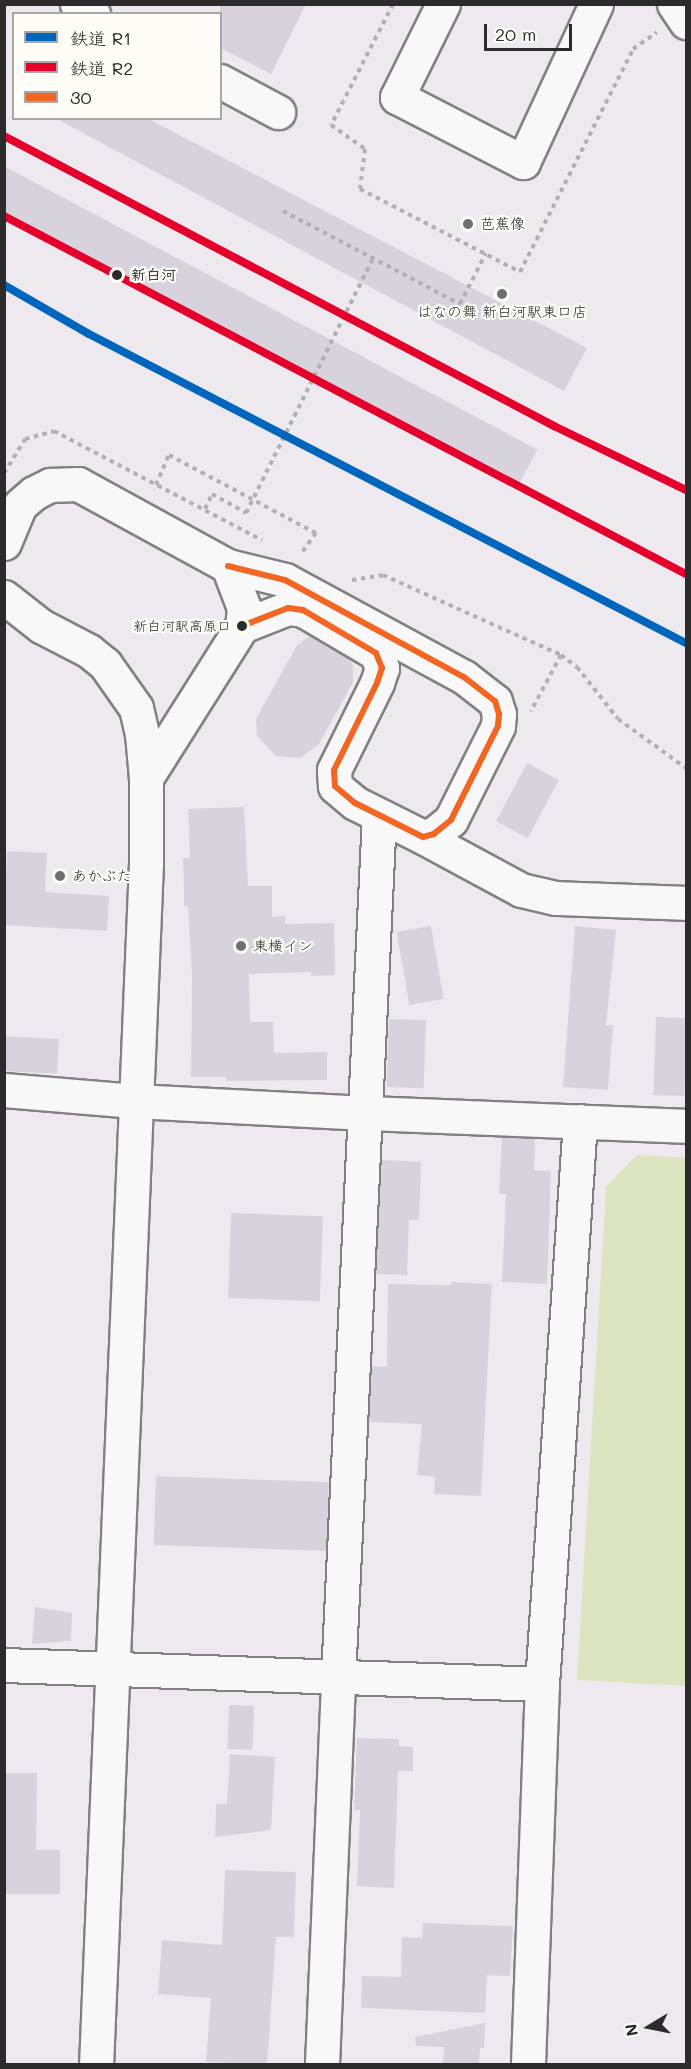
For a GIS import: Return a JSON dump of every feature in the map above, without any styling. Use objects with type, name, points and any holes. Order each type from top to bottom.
[{"type":"street","points":[[76,4],[90,12]]},
{"type":"street","points":[[443,4],[397,97],[523,162],[597,4]]},
{"type":"street","points":[[674,4],[687,22]]},
{"type":"street","points":[[222,82],[278,112]]},
{"type":"street","points":[[4,543],[20,505],[34,493],[50,485],[78,484],[228,566],[285,580],[464,677],[495,701],[499,714],[498,726],[451,820],[434,834],[423,837]]},
{"type":"street","points":[[146,778],[242,626],[244,608],[228,566]]},
{"type":"street","points":[[4,597],[41,626],[89,651],[105,664],[136,708],[142,734],[146,778],[146,863],[96,2064]]},
{"type":"street","points":[[242,626],[288,608],[303,610],[376,653],[380,658],[382,668],[377,683],[334,770],[333,778],[342,793],[379,816],[521,890],[556,898],[687,903]]},
{"type":"street","points":[[322,2064],[379,816]]},
{"type":"street","points":[[4,1090],[135,1101],[687,1126]]},
{"type":"street","points":[[528,2064],[542,1684],[580,1121]]},
{"type":"street","points":[[4,1665],[542,1684]]},
{"type":"path","points":[[283,211],[372,260],[460,304],[486,253]]},
{"type":"path","points":[[205,509],[212,494],[246,513],[372,260]]},
{"type":"path","points":[[156,485],[170,455],[252,497],[316,533],[298,559]]},
{"type":"path","points":[[561,655],[577,667],[618,719],[687,768]]},
{"type":"green space","points":[[637,1155],[686,1158],[686,1686],[577,1680],[606,1187]]},
{"type":"building","points":[[220,4],[306,4],[271,74],[222,49],[222,12],[220,12]]},
{"type":"building","points":[[59,120],[151,120],[587,348],[564,391]]},
{"type":"building","points":[[4,166],[537,450],[518,487],[4,214]]},
{"type":"building","points":[[310,636],[350,659],[353,665],[353,682],[319,744],[300,758],[276,756],[257,736],[256,719],[297,645]]},
{"type":"building","points":[[527,763],[559,780],[528,838],[496,821]]},
{"type":"building","points":[[244,807],[248,886],[272,886],[272,917],[285,916],[285,924],[334,923],[335,975],[311,976],[311,972],[249,974],[250,1022],[273,1022],[274,1053],[327,1052],[327,1080],[226,1081],[226,1077],[191,1077],[192,976],[188,906],[184,906],[183,858],[190,858],[188,809]]},
{"type":"building","points":[[7,851],[47,853],[45,892],[109,896],[107,931],[4,925]]},
{"type":"building","points":[[431,926],[444,999],[409,1005],[397,932]]},
{"type":"building","points":[[575,926],[616,930],[606,1025],[613,1025],[608,1090],[563,1087]]},
{"type":"building","points":[[656,1017],[686,1018],[684,1096],[653,1095]]},
{"type":"building","points":[[389,1019],[426,1020],[424,1088],[387,1087]]},
{"type":"building","points":[[4,1036],[59,1039],[57,1074],[4,1071]]},
{"type":"building","points":[[502,1137],[535,1139],[534,1170],[551,1171],[547,1284],[502,1282],[506,1194],[499,1194]]},
{"type":"building","points":[[381,1160],[421,1162],[419,1220],[409,1220],[407,1275],[376,1274]]},
{"type":"building","points":[[231,1213],[323,1216],[320,1301],[228,1298]]},
{"type":"building","points":[[451,1282],[492,1284],[481,1496],[434,1494],[435,1477],[417,1475],[422,1424],[369,1422],[372,1366],[387,1367],[388,1284],[451,1285]]},
{"type":"building","points":[[156,1476],[329,1482],[326,1551],[154,1545]]},
{"type":"building","points":[[35,1607],[72,1613],[71,1641],[32,1644]]},
{"type":"building","points":[[229,1705],[254,1706],[252,1750],[227,1749]]},
{"type":"building","points":[[357,1738],[399,1739],[399,1746],[413,1747],[413,1771],[398,1771],[394,1888],[357,1886],[360,1810],[354,1810]]},
{"type":"building","points":[[230,1754],[275,1757],[271,1830],[215,1837],[216,1804],[227,1804]]},
{"type":"building","points":[[4,1773],[37,1773],[36,1850],[60,1850],[60,1894],[4,1894]]},
{"type":"building","points":[[225,1870],[296,1872],[294,1937],[276,1937],[267,2064],[206,2062],[211,1998],[158,1994],[162,1940],[222,1945]]},
{"type":"building","points":[[423,1923],[513,1926],[510,1976],[487,1975],[485,2013],[361,2008],[362,1976],[401,1977],[402,1937],[422,1938]]},
{"type":"building","points":[[485,2023],[484,2048],[480,2048],[479,2064],[443,2064],[444,2047],[416,2046],[415,2037]]},
{"type":"rail line","name":"R2","points":[[4,136],[554,426],[686,490]]},
{"type":"rail line","name":"R2","points":[[4,216],[686,574]]},
{"type":"rail line","name":"R1","points":[[4,285],[89,334],[686,643]]},
{"type":"transit line","name":"30","points":[[228,566],[285,580],[464,677],[495,701],[499,714],[498,726],[451,820],[434,834],[423,837],[355,803],[335,786],[334,770],[377,683],[382,668],[376,653],[303,610],[288,608],[242,626]]},
{"type":"place","name":"芭蕉像","points":[[468,224]]},
{"type":"place","name":"新白河","points":[[117,275]]},
{"type":"place","name":"はなの舞 新白河駅東口店","points":[[502,294]]},
{"type":"place","name":"新白河駅高原口","points":[[242,626]]},
{"type":"place","name":"あかぶた","points":[[60,876]]},
{"type":"place","name":"東横イン","points":[[241,946]]}]
